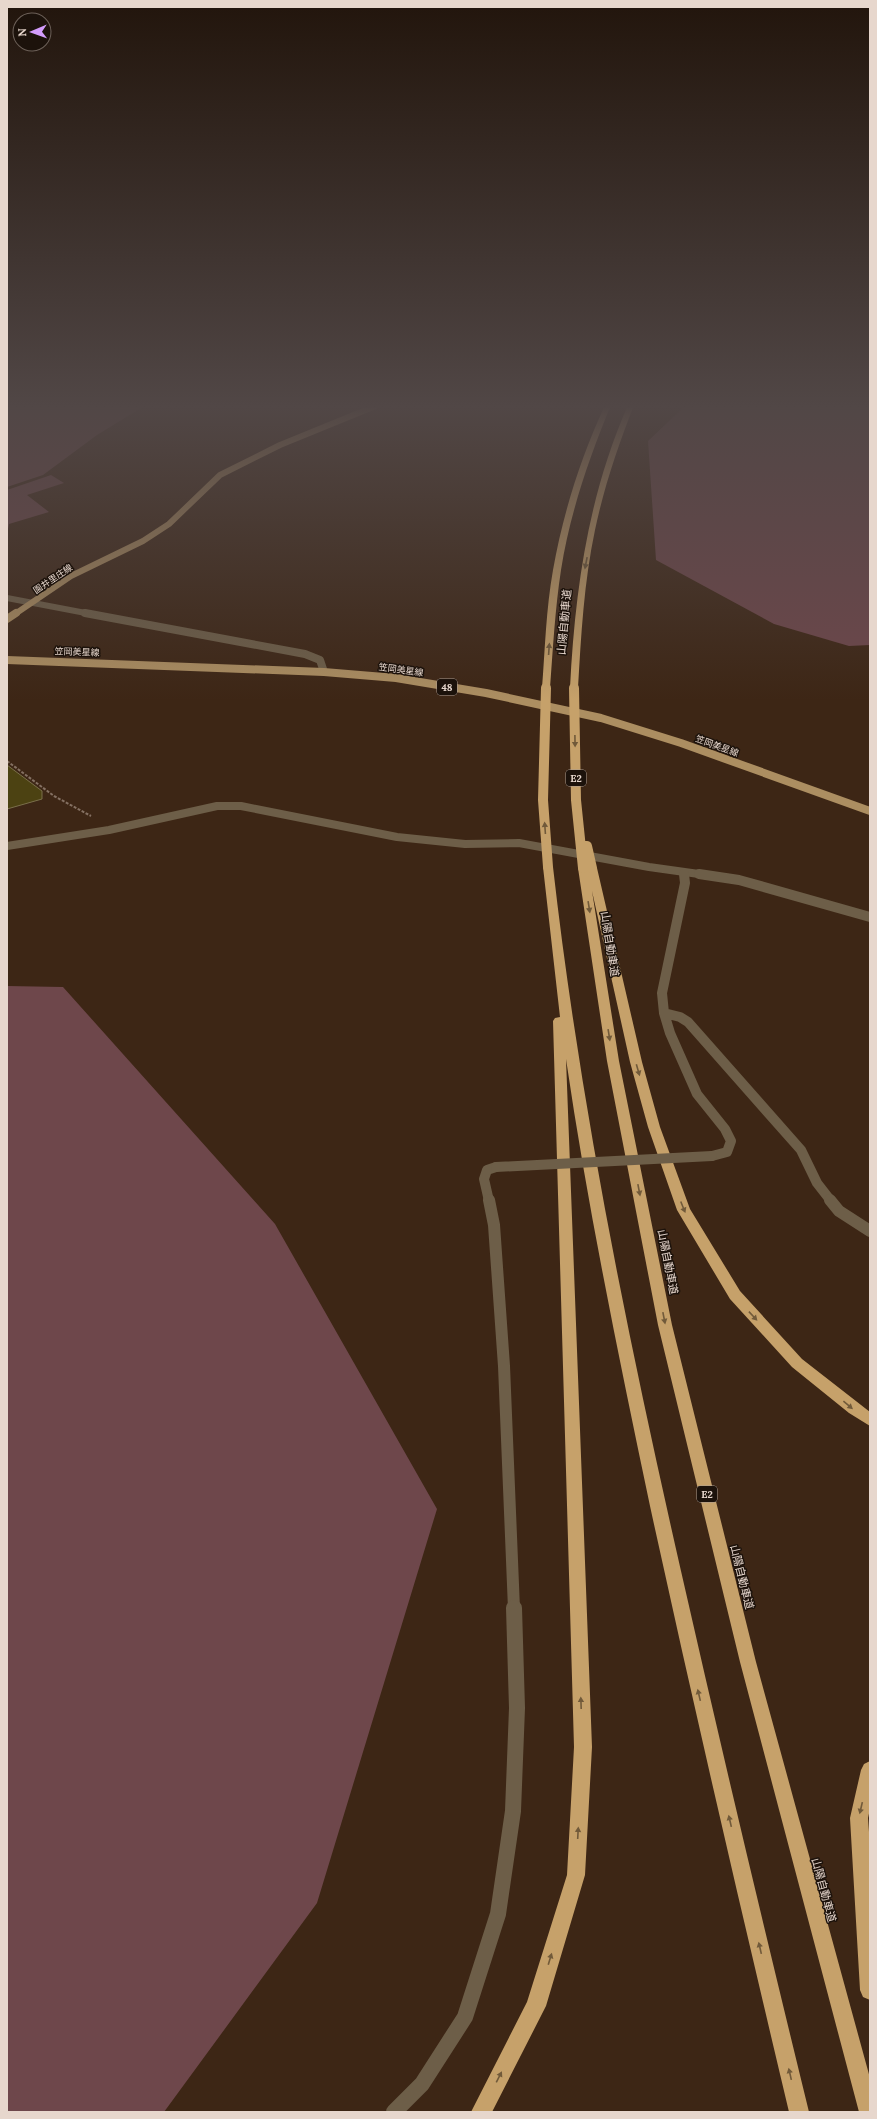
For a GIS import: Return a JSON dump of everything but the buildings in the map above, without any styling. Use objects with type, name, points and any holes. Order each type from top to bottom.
[{"type":"highway","name":"山陽自動車道","points":[[573,504],[557,570],[546,688],[543,793],[557,962],[572,1062],[621,1335],[693,1667],[799,2112]]},
{"type":"highway","name":"山陽自動車道","points":[[598,504],[584,572],[576,642],[574,688],[576,800],[587,868],[613,1061],[665,1325],[748,1662],[869,2112]]},
{"type":"highway","points":[[587,868],[654,1127],[684,1210],[735,1296],[797,1363],[854,1410],[870,1420]]},
{"type":"highway","points":[[481,2112],[536,2006],[576,1875],[583,1747],[557,962]]},
{"type":"highway","points":[[870,1770],[859,1818],[870,1990]]},
{"type":"main road","name":"園井里庄線","points":[[7,619],[34,603],[71,576],[144,541],[169,524],[190,504]]},
{"type":"main road","name":"笠岡美星線","points":[[7,660],[324,672],[396,678],[478,692],[601,718],[681,744],[870,811]]},
{"type":"street","points":[[7,598],[304,654],[320,660],[324,672]]},
{"type":"street","points":[[7,846],[109,830],[217,806],[241,806],[397,837],[465,844],[519,843],[684,873],[738,880],[870,916]]},
{"type":"street","points":[[394,2112],[422,2084],[465,2017],[498,1914],[513,1811],[517,1708],[505,1374],[494,1225],[484,1179],[487,1170],[496,1167],[712,1156],[727,1152],[731,1141],[725,1129],[698,1094],[670,1033],[664,1013],[662,993],[685,883],[684,873]]},
{"type":"street","points":[[664,1013],[680,1017],[688,1022],[801,1150],[818,1183],[839,1211],[870,1231]]},
{"type":"path","points":[[7,761],[54,796],[87,816],[94,816]]},
{"type":"shaded area","points":[[7,504],[39,504],[49,512],[9,524],[7,534]]},
{"type":"shaded area","points":[[652,504],[870,504],[870,645],[849,646],[774,624],[656,560]]},
{"type":"shaded area","points":[[7,765],[42,791],[42,799],[7,809]]},
{"type":"shaded area","points":[[7,986],[63,987],[275,1224],[437,1509],[317,1903],[164,2112],[7,2112]]}]
